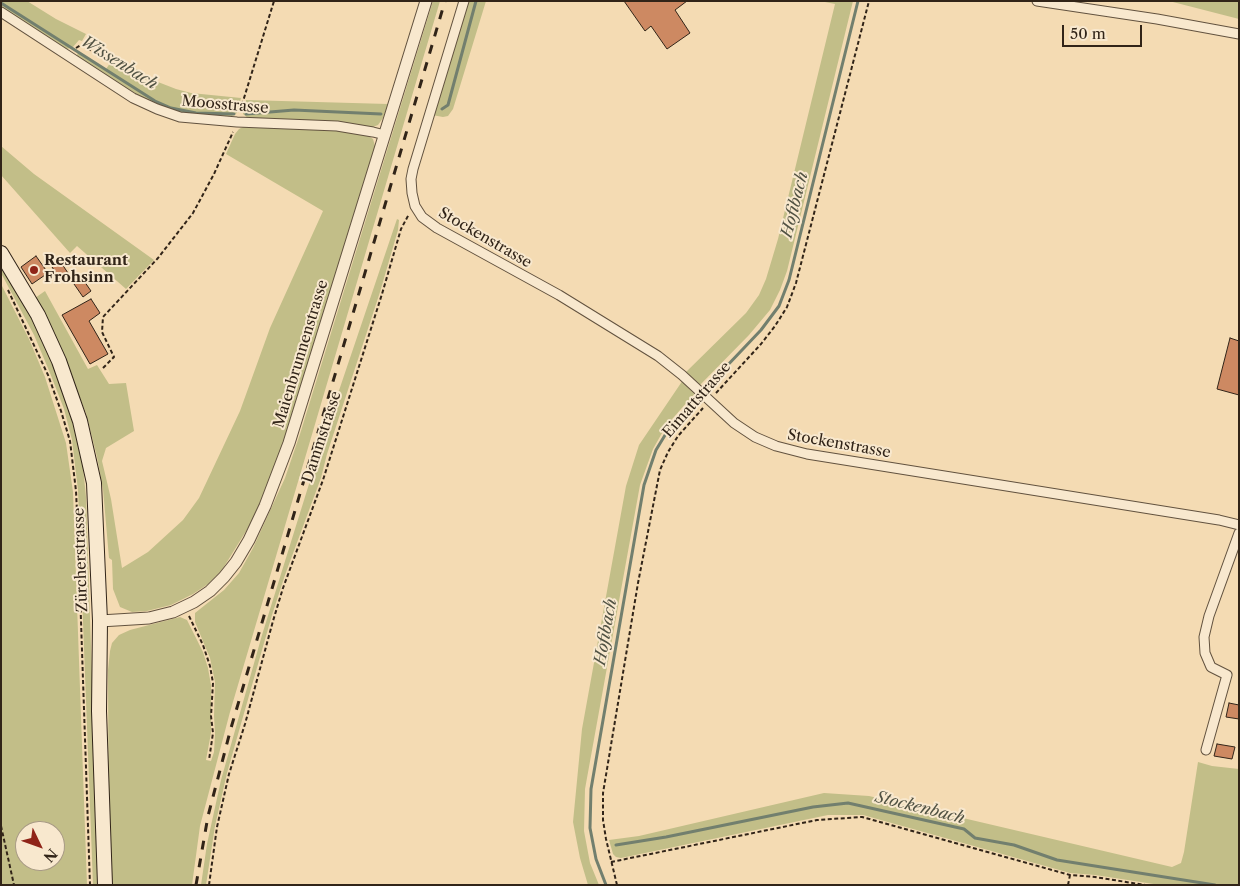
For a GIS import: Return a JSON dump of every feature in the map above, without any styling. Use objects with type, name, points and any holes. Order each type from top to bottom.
[{"type":"main road","name":"Zürcherstrasse","points":[[1,253],[38,315],[49,338],[82,428],[94,483],[100,621],[99,711],[104,885]]},
{"type":"street","name":"Maienbrunnenstrasse","points":[[100,621],[149,618],[185,607],[210,591],[230,570],[249,540],[265,506],[289,443],[426,1]]},
{"type":"street","points":[[415,206],[411,186],[412,169],[464,1]]},
{"type":"street","points":[[1037,1],[1157,19],[1239,34]]},
{"type":"street","name":"Moosstrasse","points":[[1,12],[134,98],[180,117],[238,122],[337,126],[374,132],[384,136]]},
{"type":"street","name":"Stockenstrasse","points":[[415,206],[422,217],[437,228],[558,295],[658,356],[682,375],[734,423],[755,437],[776,446],[807,454],[1209,518],[1239,525]]},
{"type":"street","points":[[1206,750],[1227,675],[1211,667],[1205,653],[1204,638],[1209,616],[1239,533]]},
{"type":"path","points":[[104,368],[114,357],[102,332],[103,317],[158,258],[193,213],[214,174],[238,122],[274,1]]},
{"type":"path","name":"Eimattstrasse","points":[[617,885],[603,820],[603,793],[608,753],[655,488],[660,470],[678,436],[761,344],[775,326],[786,307],[803,257],[868,1]]},
{"type":"path","points":[[76,48],[78,45],[85,46],[94,52]]},
{"type":"path","name":"Dammstrasse","points":[[209,885],[217,827],[229,774],[280,596],[323,480],[401,229],[407,216],[415,206]]},
{"type":"path","name":"Zürcherstrasse","points":[[6,286],[32,337],[48,375],[70,441],[76,491],[78,533],[90,885]]},
{"type":"path","points":[[185,607],[203,645],[213,683],[213,734],[209,760]]},
{"type":"path","points":[[611,862],[817,820],[862,817],[1070,875],[1145,885]]},
{"type":"path","points":[[1,826],[14,885]]},
{"type":"path","points":[[1068,885],[1070,875]]},
{"type":"shaded area","points":[[1,1],[27,1],[56,19],[86,34],[82,41],[79,40],[73,47],[67,49],[1,8]]},
{"type":"shaded area","points":[[433,1],[440,1],[230,712],[200,826],[192,885],[109,885],[108,670],[112,643],[119,635],[130,630],[180,617],[187,620],[203,652],[211,685],[211,733],[206,760],[211,761],[214,752],[215,734],[215,682],[210,658],[195,622],[195,613],[224,590],[239,573],[253,548],[285,478]]},
{"type":"shaded area","points":[[467,1],[486,1],[453,109],[448,116],[432,115]]},
{"type":"shaded area","points":[[820,1],[853,1],[787,271],[770,310],[749,335],[699,386],[685,373],[746,313],[759,295],[766,279],[778,239],[835,4]]},
{"type":"shaded area","points":[[1169,1],[1239,1],[1239,19]]},
{"type":"shaded area","points":[[78,51],[106,69],[115,56],[158,82],[176,89],[191,93],[241,98],[237,113],[230,117],[192,115],[151,103],[80,59],[77,56]]},
{"type":"shaded area","points":[[246,100],[388,104],[383,118],[378,125],[370,128],[249,119],[243,114]]},
{"type":"shaded area","points":[[245,126],[335,130],[367,135],[373,139],[375,146],[284,441],[251,523],[222,570],[208,584],[171,605],[147,611],[132,612],[120,607],[113,589],[112,560],[109,558],[103,489],[86,413],[68,368],[35,298],[45,291],[88,369],[97,365],[109,384],[126,383],[134,431],[106,448],[102,461],[111,499],[122,568],[148,552],[183,520],[199,498],[240,411],[270,328],[323,211],[226,154],[235,134]]},
{"type":"shaded area","points":[[1,146],[34,174],[154,260],[126,289],[77,246],[70,253],[1,175]]},
{"type":"shaded area","points":[[397,219],[399,220],[398,230],[380,292],[327,454],[321,478],[272,615],[227,773],[215,826],[206,885],[201,885],[207,844],[221,780],[262,635],[328,423]]},
{"type":"shaded area","points":[[1,266],[31,316],[50,357],[71,414],[83,467],[86,497],[99,885],[93,885],[78,490],[72,440],[64,409],[50,373],[34,335],[1,273]]},
{"type":"shaded area","points":[[1,284],[29,339],[45,377],[66,443],[73,492],[87,885],[1,885]]},
{"type":"shaded area","points":[[683,380],[696,392],[666,426],[653,449],[640,485],[585,789],[584,831],[590,863],[599,885],[588,885],[580,858],[573,822],[582,729],[626,486],[639,445]]},
{"type":"shaded area","points":[[1198,762],[1212,766],[1239,769],[1239,885],[1160,885],[1070,873],[863,815],[828,815],[621,858],[613,854],[609,840],[639,836],[824,793],[869,796],[1172,867],[1181,863],[1184,852]]},
{"type":"building","points":[[624,1],[687,1],[675,10],[690,33],[667,49],[651,26],[645,31]]},
{"type":"building","name":"Restaurant Frohsinn","points":[[36,256],[48,273],[32,284],[21,267]]},
{"type":"building","points":[[60,261],[70,276],[62,282],[52,267]]},
{"type":"building","points":[[82,278],[91,291],[83,297],[74,284]]},
{"type":"building","points":[[91,299],[100,313],[89,321],[108,354],[90,364],[62,315]]},
{"type":"building","points":[[1230,338],[1239,341],[1239,395],[1217,389]]},
{"type":"building","points":[[1229,703],[1239,705],[1239,719],[1226,717]]},
{"type":"building","points":[[1217,744],[1235,747],[1232,759],[1214,756]]},
{"type":"waterway","name":"Wissenbach","points":[[442,109],[448,105],[476,1]]},
{"type":"waterway","name":"Hofibach","points":[[705,389],[761,330],[779,306],[789,280],[858,1]]},
{"type":"waterway","name":"Wissenbach","points":[[1,3],[155,101],[171,108],[196,113],[234,114]]},
{"type":"waterway","name":"Wissenbach","points":[[246,114],[294,110],[381,114]]},
{"type":"waterway","name":"Hofibach","points":[[606,885],[596,859],[590,828],[591,789],[644,485],[656,450],[670,427],[697,397]]},
{"type":"waterway","name":"Stockenbach","points":[[616,845],[666,837],[813,807],[848,803],[964,829],[975,838],[1014,845],[1057,860],[1215,885]]},
{"type":"railway","points":[[196,885],[208,816],[231,728],[445,1]]},
{"type":"place","name":"Restaurant Frohsinn","points":[[34,270]]}]
